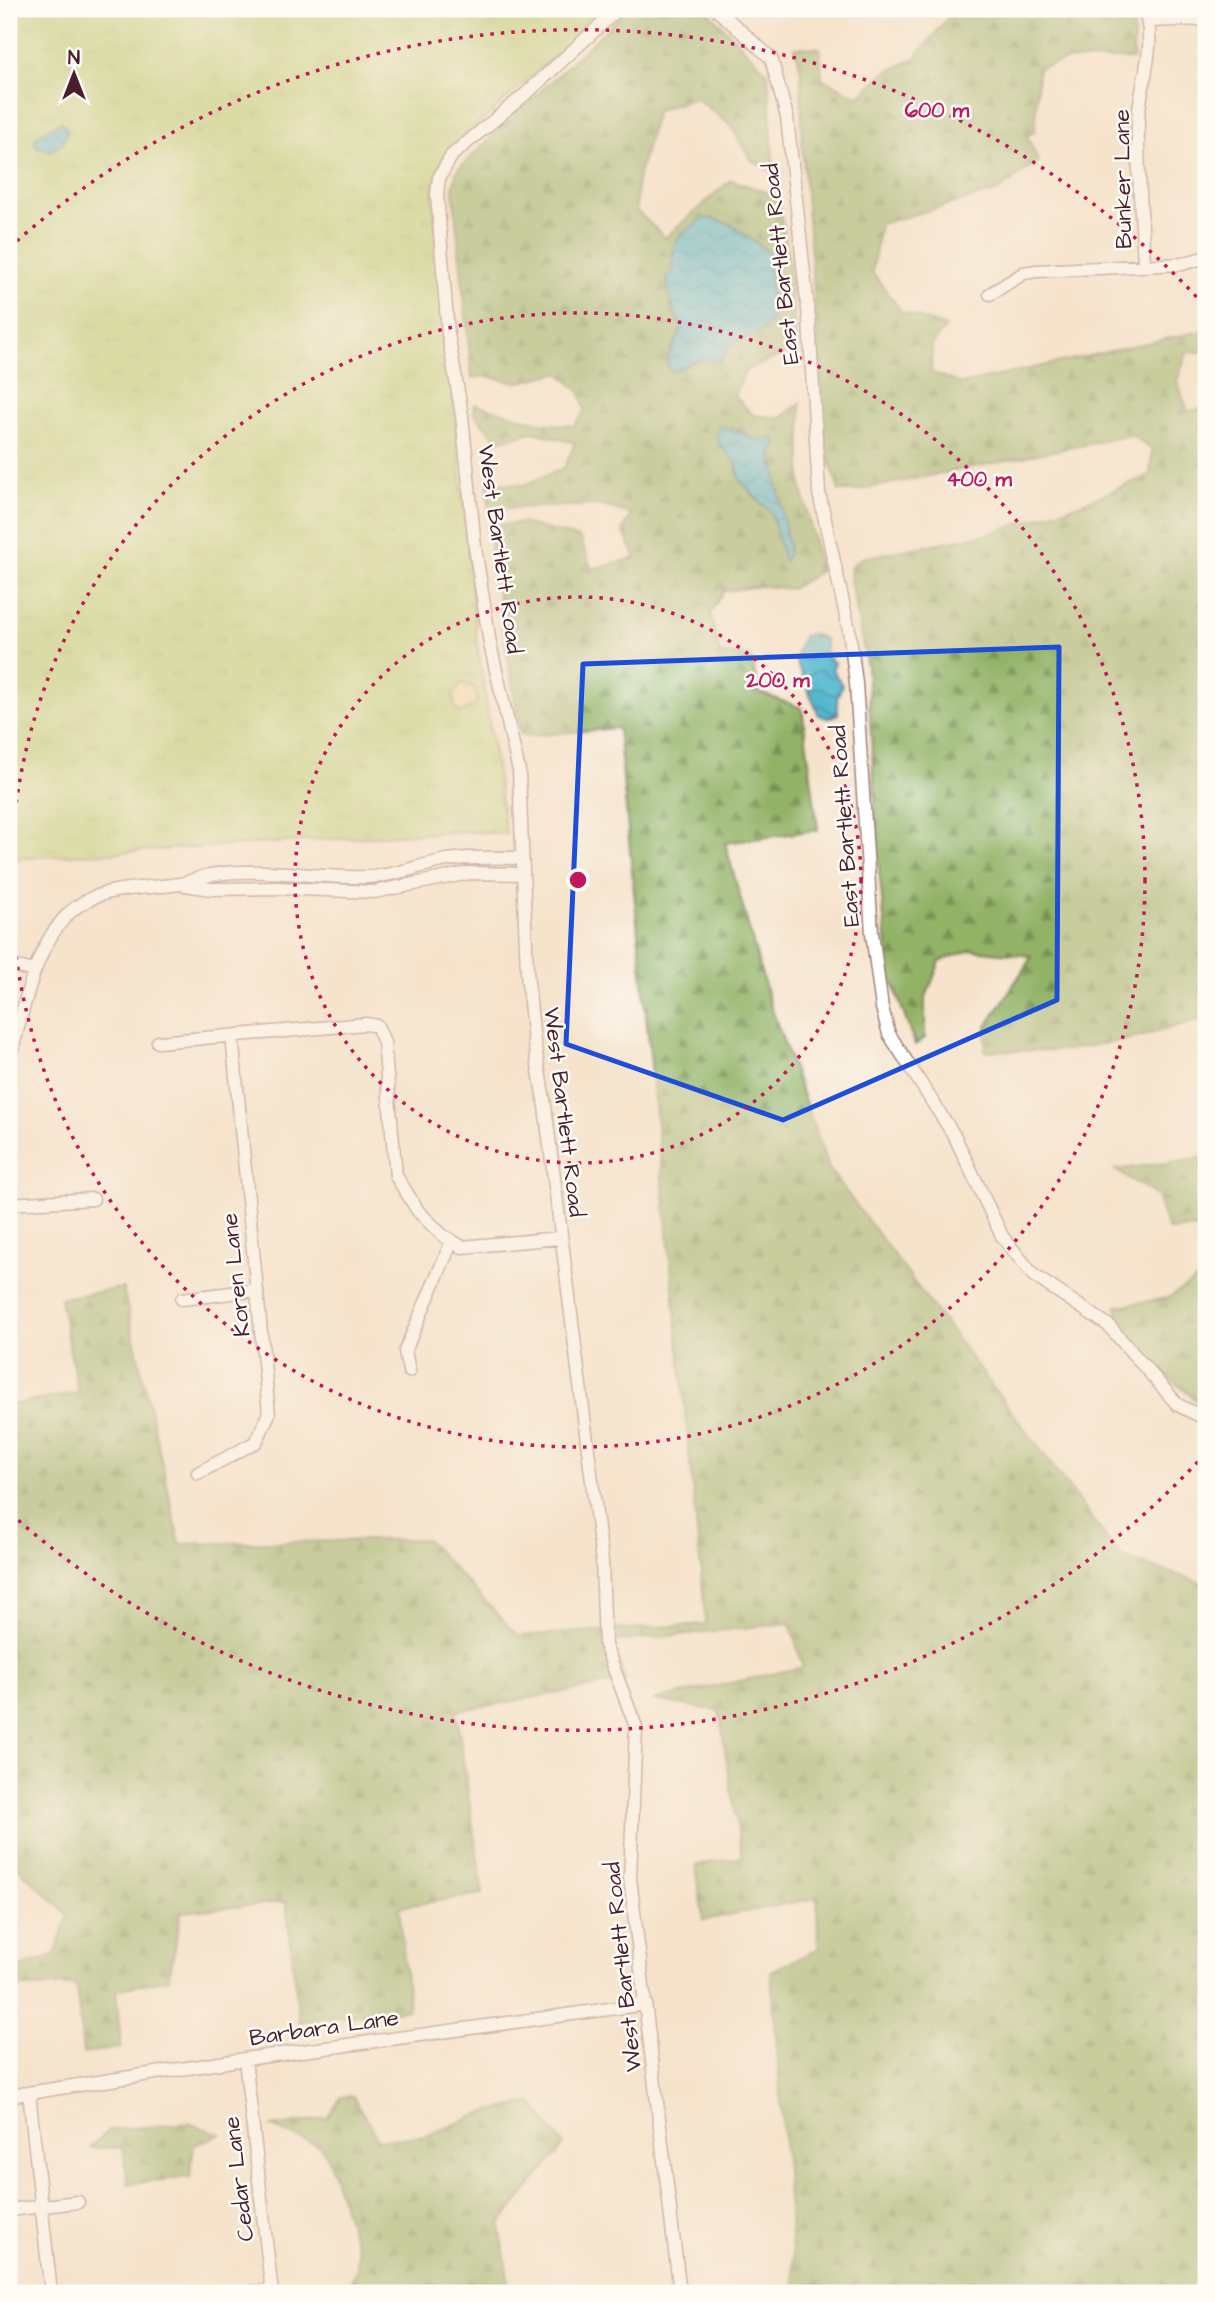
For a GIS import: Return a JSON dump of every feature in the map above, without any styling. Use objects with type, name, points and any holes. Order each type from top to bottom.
[{"type":"street","name":"West Bartlett Road","points":[[618,9],[529,91],[452,155],[439,178],[438,186],[447,324],[462,415],[475,547],[489,644],[519,771],[521,858],[530,1004],[603,1561],[605,1645],[636,1727],[629,1867],[680,2293]]},
{"type":"street","name":"East Bartlett Road","points":[[716,9],[771,58],[788,117],[809,319],[818,493],[847,621],[856,683],[872,933],[882,1009],[889,1034],[955,1137],[1002,1236],[1033,1275],[1108,1325],[1178,1405],[1206,1419]]},
{"type":"street","name":"Bunker Lane","points":[[1144,9],[1149,22],[1149,52],[1138,124],[1144,266]]},
{"type":"street","points":[[1149,22],[1206,19]]},
{"type":"street","points":[[990,294],[1024,274],[1036,271],[1182,264],[1206,257]]},
{"type":"street","points":[[9,1059],[34,971],[58,925],[77,906],[124,888],[181,884],[226,874],[369,877],[470,858],[521,858]]},
{"type":"street","points":[[469,873],[470,858]]},
{"type":"street","points":[[181,884],[226,889],[374,892],[469,873],[522,874]]},
{"type":"street","points":[[226,874],[226,889]]},
{"type":"street","points":[[9,965],[34,971]]},
{"type":"street","points":[[158,1042],[366,1024],[377,1026],[384,1042],[396,1177],[418,1211],[462,1247],[560,1238]]},
{"type":"street","name":"Koren Lane","points":[[198,1473],[256,1442],[267,1423],[266,1374],[232,1035]]},
{"type":"street","points":[[9,1204],[93,1199]]},
{"type":"street","points":[[409,1371],[405,1351],[452,1241]]},
{"type":"street","points":[[182,1298],[256,1290]]},
{"type":"street","name":"Barbara Lane","points":[[9,2096],[245,2059],[646,2004]]},
{"type":"street","name":"Cedar Lane","points":[[245,2059],[272,2292]]},
{"type":"street","points":[[29,2093],[51,2293]]},
{"type":"street","points":[[9,2210],[78,2203]]},
{"type":"street","points":[[243,2293],[272,2292]]},
{"type":"highlighted area","points":[[1059,647],[1057,1000],[783,1120],[566,1044],[583,664]]},
{"type":"green space","points":[[9,9],[606,9],[443,156],[433,194],[477,641],[506,834],[464,831],[9,859]]},
{"type":"green space","points":[[628,9],[706,9],[768,73],[774,172],[752,161],[731,126],[696,98],[657,110],[637,181],[636,210],[665,238],[731,180],[766,192],[779,201],[789,261],[796,349],[746,370],[734,395],[753,415],[780,418],[801,402],[801,485],[821,571],[791,589],[761,586],[724,591],[710,613],[720,653],[751,658],[760,693],[802,708],[818,830],[725,843],[770,1004],[829,1169],[1121,1557],[1206,1584],[1206,2293],[769,2293],[795,2290],[771,1971],[818,1949],[817,1898],[703,1920],[696,1865],[742,1857],[719,1711],[654,1700],[803,1667],[790,1623],[612,1642],[626,1681],[456,1711],[483,1894],[399,1907],[409,2009],[299,2022],[286,1902],[181,1912],[169,1979],[116,1990],[121,2048],[83,2053],[76,1985],[9,1988],[9,1970],[55,1955],[68,1915],[9,1859],[9,1405],[78,1393],[60,1298],[123,1288],[180,1544],[426,1539],[518,1636],[706,1624],[618,728],[528,736],[520,733],[487,526],[522,523],[580,538],[592,569],[636,558],[623,530],[631,514],[600,505],[507,508],[489,514],[488,482],[524,485],[564,468],[575,443],[533,432],[498,441],[474,414],[475,404],[540,423],[574,426],[585,411],[580,392],[559,373],[519,382],[489,377],[472,378],[453,188],[457,170]],"holes":[[[731,224],[769,252],[771,321],[747,338],[731,343],[720,361],[698,360],[674,371],[667,359],[682,329],[671,309],[672,252]],[[731,427],[758,440],[773,438],[772,454],[789,551],[784,561],[771,512],[758,501],[738,475]]]},
{"type":"green space","points":[[955,9],[1128,9],[1134,25],[1133,59],[1067,60],[1038,68],[1035,131],[1027,136],[1038,161],[998,191],[880,224],[872,272],[902,312],[946,327],[932,344],[931,372],[961,384],[1206,330],[1206,351],[1187,353],[1177,381],[1188,411],[1206,408],[1206,1018],[1132,1039],[1067,1050],[985,1051],[986,1028],[1032,956],[971,950],[940,961],[925,1000],[925,1038],[915,1045],[890,975],[879,870],[867,666],[850,579],[851,566],[862,558],[988,534],[1083,503],[1150,475],[1152,450],[1132,435],[855,491],[839,491],[826,449],[802,142],[801,72],[795,47],[820,48],[822,79],[859,97],[884,73],[915,58]]},
{"type":"green space","points":[[1206,1157],[1206,1228],[1168,1230],[1157,1196],[1115,1170]]},
{"type":"green space","points":[[1206,1273],[1206,1408],[1139,1353],[1120,1328],[1116,1306],[1168,1298]]},
{"type":"green space","points":[[353,2096],[378,2140],[426,2136],[485,2112],[532,2102],[564,2145],[500,2224],[510,2293],[346,2293],[357,2268],[357,2249],[327,2155],[319,2146],[271,2127],[327,2118],[341,2097]]},
{"type":"green space","points":[[188,2123],[221,2134],[194,2145],[190,2177],[128,2184],[123,2148],[90,2148],[109,2130]]},
{"type":"sand","points":[[462,683],[474,687],[477,702],[462,713],[455,709],[453,695]]},
{"type":"water","points":[[61,122],[68,129],[62,144],[51,150],[37,147],[34,140],[40,133]]},
{"type":"water","points":[[705,218],[731,225],[769,252],[771,321],[761,332],[731,343],[720,362],[698,360],[674,371],[668,369],[667,359],[682,329],[668,292],[667,278],[673,270],[674,250],[679,238]]},
{"type":"water","points":[[720,426],[758,440],[773,438],[777,442],[772,455],[789,551],[784,562],[771,512],[740,481],[737,465],[718,441],[716,434]]},
{"type":"water","points":[[811,634],[825,639],[826,657],[835,663],[832,669],[842,685],[837,698],[838,714],[827,718],[819,715],[795,659],[803,636]]}]
